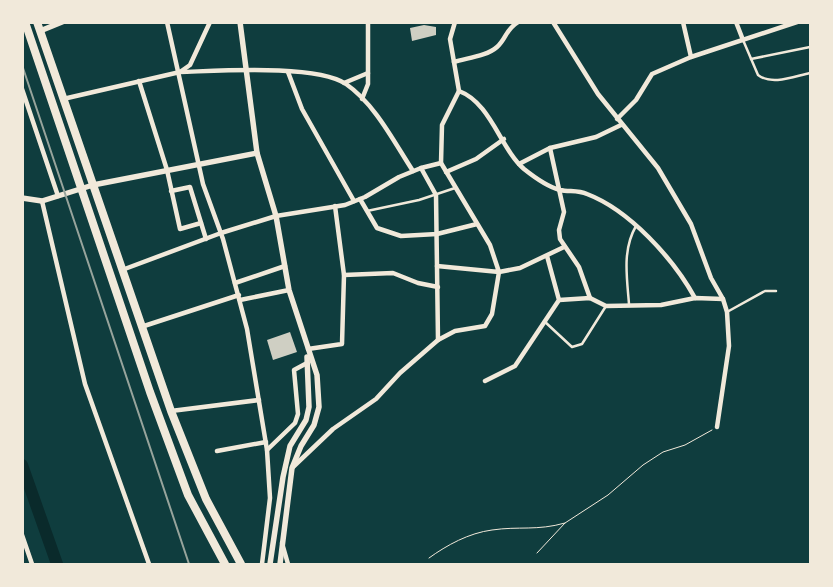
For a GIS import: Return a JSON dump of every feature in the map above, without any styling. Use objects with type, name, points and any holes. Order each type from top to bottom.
[{"type":"highway","points":[[25,22],[80,189],[188,496],[225,564]]},
{"type":"highway","points":[[38,22],[45,28],[62,99],[171,411],[206,499],[241,564]]},
{"type":"street","points":[[45,28],[62,22]]},
{"type":"street","points":[[167,22],[180,72],[203,184],[221,233],[239,297],[259,400],[267,450],[270,498],[262,564]]},
{"type":"street","points":[[180,72],[190,65],[210,22]]},
{"type":"street","points":[[240,22],[257,154],[276,216],[289,290],[307,351],[317,375],[319,408],[314,426],[301,446],[292,468],[280,564]]},
{"type":"street","points":[[362,99],[368,84],[368,22]]},
{"type":"street","points":[[292,468],[333,429],[376,399],[400,373],[438,340],[455,331],[485,326],[492,314],[499,272],[490,245],[441,163],[442,125],[460,91],[450,39],[455,22]]},
{"type":"street","points":[[454,62],[496,48],[506,31],[518,22]]},
{"type":"street","points":[[553,22],[587,78],[621,125],[658,168],[691,224],[711,278],[723,299],[727,312],[729,346],[717,427]]},
{"type":"street","points":[[683,22],[691,57]]},
{"type":"street","points":[[736,22],[743,40]]},
{"type":"street","points":[[617,119],[636,100],[652,74],[691,57],[797,22]]},
{"type":"street","points":[[62,99],[180,72],[245,71],[321,75],[344,83],[362,99],[413,171]]},
{"type":"street","points":[[288,72],[302,109],[354,201]]},
{"type":"street","points":[[344,83],[368,73]]},
{"type":"street","points":[[139,81],[166,170],[180,228],[201,222]]},
{"type":"street","points":[[22,89],[58,196]]},
{"type":"street","points":[[460,91],[469,95],[504,139],[519,164],[551,187],[584,192],[624,215],[675,268],[695,298]]},
{"type":"street","points":[[519,164],[550,148],[596,137],[621,125]]},
{"type":"street","points":[[446,172],[476,159],[504,139]]},
{"type":"street","points":[[550,148],[561,190],[564,212],[559,233],[564,247],[579,267],[590,298]]},
{"type":"street","points":[[22,198],[42,201],[93,185],[257,154]]},
{"type":"street","points":[[121,271],[221,233],[276,216],[335,206],[360,199],[413,171],[441,163]]},
{"type":"street","points":[[421,168],[436,195],[438,340]]},
{"type":"street","points":[[171,191],[190,187],[206,239]]},
{"type":"street","points":[[360,199],[377,228],[401,236],[437,234],[477,224]]},
{"type":"street","points":[[42,201],[85,384],[149,564]]},
{"type":"street","points":[[307,351],[342,344],[344,275],[335,206]]},
{"type":"street","points":[[437,266],[499,272],[520,268],[564,247]]},
{"type":"street","points":[[485,381],[514,366],[559,300],[547,256]]},
{"type":"street","points":[[235,283],[285,266]]},
{"type":"street","points":[[344,275],[393,273],[418,283],[438,287]]},
{"type":"street","points":[[141,327],[239,297],[289,290]]},
{"type":"street","points":[[559,300],[590,298],[606,306],[629,304],[661,305],[695,298],[723,299]]},
{"type":"street","points":[[270,564],[283,477],[290,446],[306,420],[309,407],[307,351]]},
{"type":"street","points":[[267,450],[295,423],[298,414],[294,370],[307,364]]},
{"type":"street","points":[[171,411],[259,400]]},
{"type":"street","points":[[217,451],[266,442]]},
{"type":"street","points":[[22,535],[32,564]]},
{"type":"street","points":[[282,543],[288,564]]},
{"type":"lane","points":[[743,40],[758,75],[766,80],[810,73]]},
{"type":"lane","points":[[751,59],[810,47]]},
{"type":"lane","points":[[367,211],[436,195],[456,188]]},
{"type":"lane","points":[[629,304],[627,252],[628,242],[636,226]]},
{"type":"lane","points":[[727,312],[765,291],[776,291]]},
{"type":"lane","points":[[544,322],[572,347],[577,347],[582,344],[606,306]]},
{"type":"path","points":[[537,553],[565,523],[608,495],[643,464],[663,452],[685,445],[717,427]]},
{"type":"path","points":[[429,558],[444,546],[491,530],[544,529],[565,523]]},
{"type":"building","points":[[424,25],[436,27],[436,35],[412,41],[410,28]]},
{"type":"building","points":[[290,332],[297,352],[273,360],[267,340]]},
{"type":"waterway","points":[[22,465],[57,564]]},
{"type":"railway","points":[[22,65],[189,564]]}]
